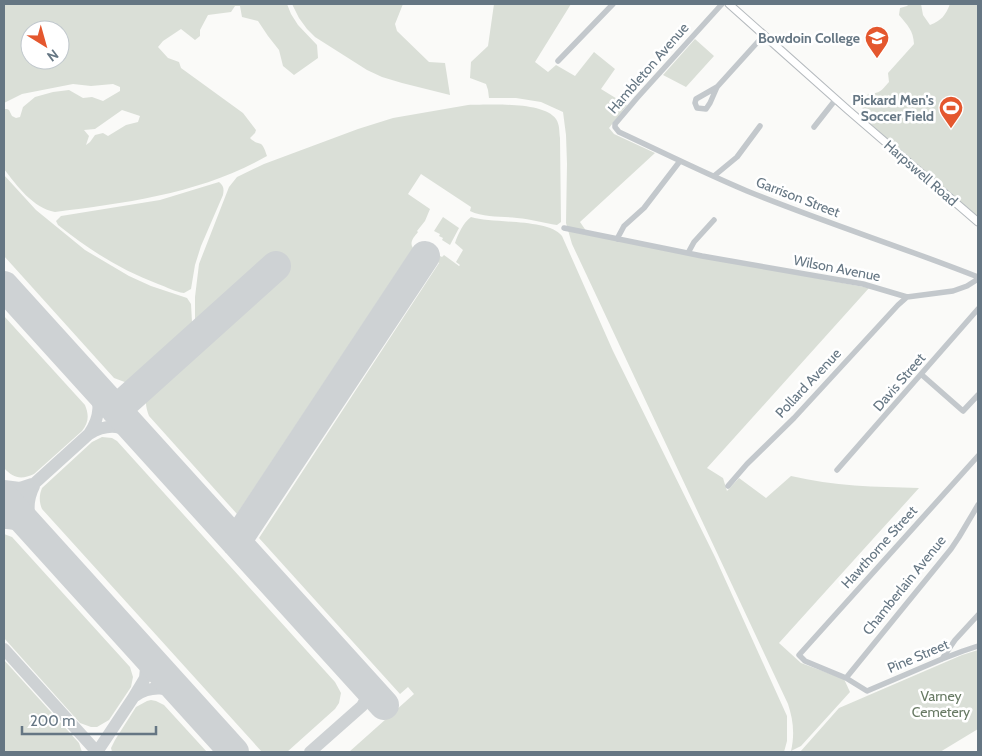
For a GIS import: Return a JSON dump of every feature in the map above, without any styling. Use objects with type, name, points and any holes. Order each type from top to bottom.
[{"type":"main road","name":"Harpswell Road","points":[[729,4],[978,222]]},
{"type":"street","points":[[558,61],[613,4]]},
{"type":"street","name":"Hambleton Avenue","points":[[615,127],[637,98],[722,4]]},
{"type":"street","points":[[717,87],[764,35]]},
{"type":"street","points":[[814,127],[836,99]]},
{"type":"street","points":[[714,176],[737,157],[760,126]]},
{"type":"street","name":"Garrison Street","points":[[615,127],[619,132],[747,191],[978,278]]},
{"type":"street","points":[[617,239],[624,226],[644,208],[680,161]]},
{"type":"street","points":[[688,253],[694,242],[714,220]]},
{"type":"street","name":"Wilson Avenue","points":[[564,228],[688,253],[863,284],[907,297],[953,291],[967,286],[978,278]]},
{"type":"street","name":"Pollard Avenue","points":[[728,486],[907,297]]},
{"type":"street","name":"Davis Street","points":[[837,470],[978,309]]},
{"type":"street","points":[[922,375],[963,411],[978,395]]},
{"type":"street","name":"Hawthorne Street","points":[[846,678],[805,661],[800,655],[978,456]]},
{"type":"street","name":"Chamberlain Avenue","points":[[846,678],[960,537],[976,512],[978,505]]},
{"type":"street","points":[[942,659],[955,640],[978,615]]},
{"type":"street","name":"Pine Street","points":[[846,678],[868,691],[942,659],[978,646]]},
{"type":"green space","points":[[4,4],[287,4],[298,25],[317,45],[318,58],[294,75],[283,66],[279,50],[258,21],[242,17],[240,6],[235,6],[231,12],[208,15],[200,30],[200,36],[195,40],[181,29],[163,41],[158,47],[168,58],[179,62],[181,68],[243,113],[256,130],[250,138],[262,145],[267,156],[242,169],[191,188],[110,205],[55,212],[47,210],[33,201],[20,189],[4,169],[4,109],[9,110],[12,116],[16,118],[20,117],[23,107],[35,97],[69,90],[83,98],[92,97],[103,101],[120,91],[120,87],[113,84],[91,86],[73,84],[22,94],[4,103]],"holes":[[[122,110],[140,116],[138,122],[126,125],[108,136],[103,133],[95,135],[86,145],[89,136],[84,130],[95,129]]]},
{"type":"green space","points":[[292,4],[403,4],[395,24],[397,31],[429,62],[445,63],[450,95],[382,77],[367,70],[315,37],[299,18]]},
{"type":"green space","points":[[494,4],[571,4],[535,62],[548,72],[556,65],[575,76],[594,52],[615,69],[601,89],[627,105],[609,128],[614,134],[655,153],[580,222],[589,235],[869,288],[707,468],[723,478],[727,491],[739,478],[766,498],[791,476],[839,484],[919,488],[779,643],[801,663],[844,679],[850,692],[801,746],[791,751],[793,727],[788,704],[572,244],[566,223],[567,164],[563,112],[541,102],[516,98],[489,98],[486,84],[470,78],[471,62],[488,46]]},
{"type":"green space","points":[[909,4],[921,4],[923,15],[930,25],[943,17],[950,4],[978,4],[978,217],[860,115],[863,111],[862,104],[868,94],[878,92],[884,88],[889,82],[888,73],[914,44],[911,32],[899,15],[900,8]]},
{"type":"green space","points":[[695,39],[714,56],[686,87],[663,75]]},
{"type":"green space","points":[[468,105],[515,105],[528,107],[540,109],[556,119],[560,138],[561,222],[557,225],[527,219],[487,216],[475,213],[470,211],[471,207],[421,174],[408,194],[430,209],[425,221],[412,240],[413,248],[237,514],[149,416],[146,405],[146,398],[152,388],[281,272],[271,261],[199,326],[196,325],[195,297],[199,264],[229,187],[237,177],[264,164],[358,129],[393,118]]},
{"type":"green space","points":[[4,175],[36,210],[85,250],[129,276],[151,286],[187,298],[191,304],[192,322],[188,337],[136,382],[130,384],[114,378],[4,256]]},
{"type":"green space","points":[[219,182],[223,188],[223,195],[201,246],[195,265],[191,289],[184,293],[174,291],[118,266],[82,243],[58,225],[56,221],[61,216],[160,200]]},
{"type":"green space","points":[[443,217],[459,228],[450,245],[442,240],[443,238],[439,236],[440,234],[434,231]]},
{"type":"green space","points":[[471,217],[545,226],[555,230],[562,236],[613,351],[715,557],[787,716],[787,741],[784,752],[349,752],[414,694],[408,687],[400,694],[259,538],[439,263],[436,261],[440,256],[444,255],[460,265],[456,262],[463,250],[455,243],[461,229]]},
{"type":"green space","points":[[4,316],[85,405],[88,415],[86,425],[82,431],[34,474],[25,477],[14,476],[4,468]]},
{"type":"green space","points":[[102,437],[112,438],[117,441],[335,682],[341,693],[339,703],[335,709],[287,752],[262,752],[42,509],[40,493],[42,488],[92,442]]},
{"type":"green space","points":[[4,534],[12,537],[130,667],[133,677],[131,687],[109,720],[97,727],[80,723],[4,638]]},
{"type":"green space","name":"Varney Cemetery","points":[[978,650],[978,729],[940,752],[800,752],[839,708],[962,655]]},
{"type":"green space","points":[[4,660],[79,743],[82,752],[4,752]]},
{"type":"green space","points":[[151,700],[164,705],[207,752],[112,752],[111,748],[115,740],[136,707]]},
{"type":"taxiway","points":[[89,434],[98,415],[97,396],[92,383]]},
{"type":"taxiway","points":[[4,511],[89,434],[96,430],[110,427],[122,428],[142,438]]},
{"type":"taxiway","points":[[4,486],[20,488],[32,484]]},
{"type":"taxiway","points":[[34,486],[29,499],[29,511],[38,535]]},
{"type":"taxiway","points":[[4,523],[13,523],[36,534]]},
{"type":"taxiway","points":[[97,752],[145,678],[145,660],[138,646]]},
{"type":"taxiway","points":[[4,649],[97,752]]},
{"type":"taxiway","points":[[310,752],[362,706],[367,697],[365,685]]},
{"type":"taxiway","points":[[135,696],[147,690],[166,689],[184,697]]},
{"type":"runway","points":[[236,542],[425,256]]},
{"type":"runway","points":[[116,410],[276,266]]},
{"type":"runway","points":[[4,286],[384,705]]},
{"type":"runway","points":[[4,498],[234,752]]},
{"type":"place","name":"Bowdoin College","points":[[877,59]]},
{"type":"place","name":"Pickard Men's Soccer Field","points":[[951,129]]}]
